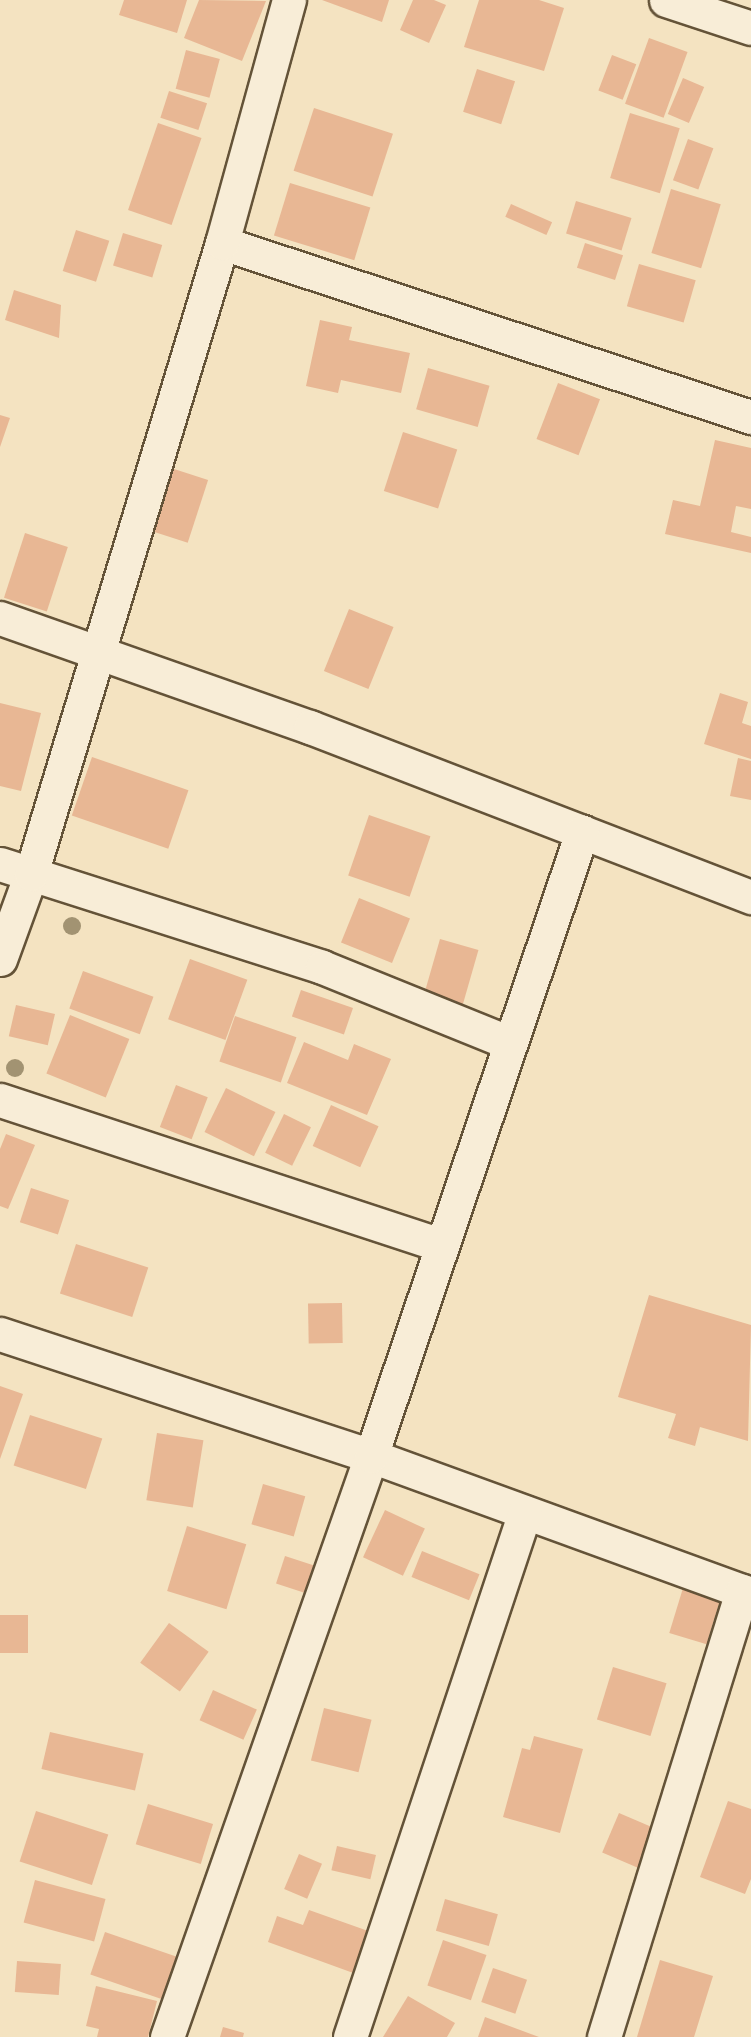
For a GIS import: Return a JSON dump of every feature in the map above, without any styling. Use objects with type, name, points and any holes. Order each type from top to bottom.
[{"type":"street","points":[[0,959],[31,874],[222,243],[289,0]]},
{"type":"street","points":[[666,0],[751,28]]},
{"type":"street","points":[[222,243],[751,417]]},
{"type":"street","points":[[0,618],[310,727],[751,897]]},
{"type":"street","points":[[167,2037],[371,1456],[508,1042],[582,832]]},
{"type":"street","points":[[0,864],[322,967],[508,1042]]},
{"type":"street","points":[[0,1100],[441,1245]]},
{"type":"street","points":[[0,1334],[371,1456],[746,1592],[604,2037]]},
{"type":"street","points":[[350,2037],[525,1512]]},
{"type":"building","points":[[124,0],[187,0],[177,33],[119,15]]},
{"type":"building","points":[[199,0],[266,1],[242,61],[184,38]]},
{"type":"building","points":[[322,0],[389,0],[382,22]]},
{"type":"building","points":[[413,0],[434,0],[446,5],[429,43],[400,30]]},
{"type":"building","points":[[479,0],[539,0],[564,8],[544,71],[464,47]]},
{"type":"building","points":[[649,38],[688,52],[664,118],[625,104]]},
{"type":"building","points":[[186,50],[220,59],[209,98],[176,89]]},
{"type":"building","points":[[612,55],[636,64],[623,100],[598,90]]},
{"type":"building","points":[[477,69],[515,81],[501,124],[463,112]]},
{"type":"building","points":[[683,78],[704,87],[689,123],[668,114]]},
{"type":"building","points":[[169,91],[207,103],[198,130],[160,118]]},
{"type":"building","points":[[314,108],[393,134],[373,196],[294,171]]},
{"type":"building","points":[[630,113],[680,128],[660,193],[610,178]]},
{"type":"building","points":[[158,123],[201,138],[172,225],[128,210]]},
{"type":"building","points":[[688,139],[713,148],[698,190],[673,180]]},
{"type":"building","points":[[290,183],[370,208],[354,260],[274,236]]},
{"type":"building","points":[[671,189],[721,204],[701,268],[651,253]]},
{"type":"building","points":[[576,201],[631,218],[622,250],[566,234]]},
{"type":"building","points":[[511,204],[552,222],[546,235],[505,217]]},
{"type":"building","points":[[76,230],[109,241],[96,282],[63,271]]},
{"type":"building","points":[[123,233],[162,245],[152,278],[113,266]]},
{"type":"building","points":[[585,243],[623,255],[615,280],[577,268]]},
{"type":"building","points":[[639,264],[696,280],[684,323],[627,306]]},
{"type":"building","points":[[14,290],[61,305],[59,338],[5,320]]},
{"type":"building","points":[[320,320],[352,327],[349,340],[410,353],[401,393],[341,380],[338,393],[306,386]]},
{"type":"building","points":[[428,368],[490,386],[478,427],[416,409]]},
{"type":"building","points":[[558,383],[600,399],[579,455],[536,439]]},
{"type":"building","points":[[0,415],[10,418],[0,447]]},
{"type":"building","points":[[403,432],[457,450],[438,509],[384,491]]},
{"type":"building","points":[[715,440],[751,448],[751,509],[736,506],[731,532],[751,537],[751,553],[665,534],[673,500],[700,506]]},
{"type":"building","points":[[171,468],[208,480],[188,543],[151,531]]},
{"type":"building","points":[[25,533],[68,547],[47,612],[4,598]]},
{"type":"building","points":[[349,609],[394,627],[368,689],[324,671]]},
{"type":"building","points":[[720,693],[748,702],[742,723],[751,726],[751,759],[704,744]]},
{"type":"building","points":[[0,703],[41,713],[21,791],[0,786]]},
{"type":"building","points":[[92,757],[188,790],[168,849],[72,816]]},
{"type":"building","points":[[738,758],[751,761],[751,800],[730,796]]},
{"type":"building","points":[[369,815],[430,836],[410,897],[348,876]]},
{"type":"building","points":[[359,898],[410,919],[392,963],[341,943]]},
{"type":"building","points":[[440,939],[478,950],[463,1005],[424,994]]},
{"type":"building","points":[[190,959],[247,980],[225,1040],[168,1019]]},
{"type":"building","points":[[83,971],[153,997],[140,1034],[69,1009]]},
{"type":"building","points":[[301,990],[353,1008],[344,1034],[292,1016]]},
{"type":"building","points":[[16,1005],[55,1014],[48,1045],[9,1036]]},
{"type":"building","points":[[70,1015],[129,1039],[106,1097],[46,1073]]},
{"type":"building","points":[[235,1016],[296,1037],[281,1083],[219,1061]]},
{"type":"building","points":[[304,1042],[348,1060],[354,1044],[391,1059],[367,1115],[287,1083]]},
{"type":"building","points":[[176,1085],[208,1097],[192,1139],[160,1127]]},
{"type":"building","points":[[226,1088],[275,1112],[254,1156],[205,1132]]},
{"type":"building","points":[[331,1105],[379,1126],[360,1167],[313,1146]]},
{"type":"building","points":[[284,1114],[311,1127],[292,1166],[265,1153]]},
{"type":"building","points":[[6,1134],[35,1145],[8,1209],[0,1206],[0,1149]]},
{"type":"building","points":[[31,1188],[69,1200],[58,1235],[20,1222]]},
{"type":"building","points":[[76,1244],[148,1267],[132,1317],[60,1293]]},
{"type":"building","points":[[649,1295],[751,1325],[748,1441],[700,1427],[695,1446],[668,1438],[676,1414],[618,1397]]},
{"type":"building","points":[[342,1303],[343,1343],[309,1344],[308,1304]]},
{"type":"building","points":[[0,1386],[23,1394],[0,1459]]},
{"type":"building","points":[[30,1415],[102,1438],[86,1489],[14,1465]]},
{"type":"building","points":[[157,1433],[203,1440],[193,1508],[146,1500]]},
{"type":"building","points":[[263,1484],[305,1496],[294,1537],[251,1524]]},
{"type":"building","points":[[385,1510],[425,1529],[403,1576],[363,1557]]},
{"type":"building","points":[[187,1526],[246,1544],[226,1609],[167,1591]]},
{"type":"building","points":[[422,1551],[479,1574],[469,1600],[412,1577]]},
{"type":"building","points":[[285,1556],[316,1566],[307,1594],[276,1584]]},
{"type":"building","points":[[683,1588],[720,1599],[707,1644],[669,1633]]},
{"type":"building","points":[[0,1615],[28,1615],[28,1653],[0,1653]]},
{"type":"building","points":[[169,1623],[209,1652],[180,1691],[140,1663]]},
{"type":"building","points":[[613,1667],[667,1683],[650,1736],[597,1720]]},
{"type":"building","points":[[213,1690],[257,1710],[243,1740],[200,1720]]},
{"type":"building","points":[[324,1708],[372,1720],[358,1772],[311,1760]]},
{"type":"building","points":[[50,1732],[144,1754],[135,1791],[41,1769]]},
{"type":"building","points":[[534,1736],[583,1749],[560,1833],[503,1817],[522,1748],[530,1750]]},
{"type":"building","points":[[728,1801],[751,1809],[751,1879],[745,1894],[700,1877]]},
{"type":"building","points":[[148,1804],[213,1824],[201,1864],[136,1844]]},
{"type":"building","points":[[36,1811],[108,1834],[92,1885],[20,1861]]},
{"type":"building","points":[[619,1813],[656,1829],[639,1868],[602,1853]]},
{"type":"building","points":[[337,1846],[376,1855],[370,1879],[331,1870]]},
{"type":"building","points":[[299,1854],[322,1864],[307,1899],[284,1889]]},
{"type":"building","points":[[35,1880],[106,1899],[94,1941],[24,1923]]},
{"type":"building","points":[[445,1899],[498,1914],[489,1946],[436,1931]]},
{"type":"building","points":[[309,1910],[371,1932],[356,1974],[268,1942],[277,1916],[303,1925]]},
{"type":"building","points":[[105,1932],[180,1958],[165,2000],[90,1975]]},
{"type":"building","points":[[443,1940],[486,1955],[471,2000],[427,1985]]},
{"type":"building","points":[[660,1960],[713,1976],[694,2037],[637,2037]]},
{"type":"building","points":[[17,1961],[61,1964],[59,1995],[15,1992]]},
{"type":"building","points":[[493,1968],[527,1980],[515,2014],[481,2002]]},
{"type":"building","points":[[96,1986],[157,2001],[148,2037],[97,2037],[99,2029],[86,2026]]},
{"type":"building","points":[[408,1996],[455,2023],[447,2037],[383,2037]]},
{"type":"building","points":[[485,2017],[539,2037],[478,2037]]},
{"type":"building","points":[[223,2027],[244,2033],[243,2037],[220,2037]]}]
